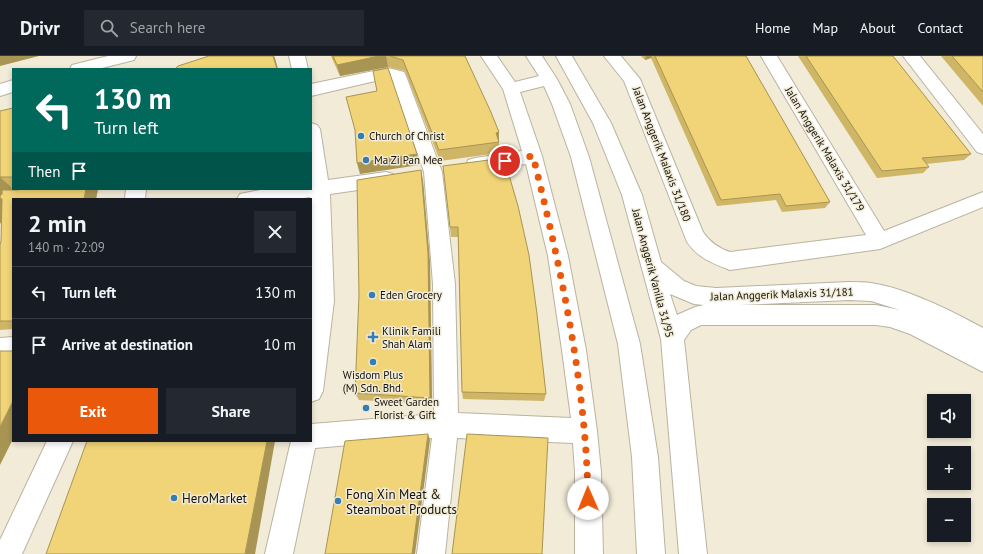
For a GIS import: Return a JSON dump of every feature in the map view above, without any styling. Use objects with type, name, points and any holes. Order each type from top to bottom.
[{"type":"street","points":[[82,68],[128,56],[131,68]]},
{"type":"street","points":[[298,56],[300,68]]},
{"type":"street","points":[[489,56],[511,89],[533,156],[558,256],[574,350],[585,431],[588,472],[589,554]]},
{"type":"street","points":[[534,56],[549,79],[561,104],[580,157],[629,344],[645,457],[651,554]]},
{"type":"street","name":"Jalan Anggerik Vanilla 31/95","points":[[564,56],[602,123],[632,195],[672,340],[693,554]]},
{"type":"street","name":"Jalan Anggerik Malaxis 31/180","points":[[612,56],[632,78],[694,236],[702,248],[715,256],[730,261],[880,241],[983,199]]},
{"type":"street","name":"Jalan Anggerik Malaxis 31/179","points":[[769,56],[880,241]]},
{"type":"street","points":[[911,56],[983,147]]},
{"type":"street","points":[[312,90],[388,73],[398,76],[432,172],[444,284],[446,425],[432,554]]},
{"type":"street","points":[[511,89],[549,79]]},
{"type":"street","points":[[0,90],[12,86]]},
{"type":"street","points":[[312,136],[320,189],[323,301],[312,384]]},
{"type":"street","points":[[254,198],[533,156]]},
{"type":"street","name":"Jalan Anggerik Malaxis 31/181","points":[[652,267],[676,287],[694,295],[716,297],[849,291],[871,292],[893,298],[926,311],[983,339]]},
{"type":"street","name":"Jalan Anggerik Malaxis 31/181","points":[[672,340],[679,326],[690,318],[702,315],[876,315],[889,317],[910,324],[983,360]]},
{"type":"street","points":[[0,348],[12,347]]},
{"type":"street","points":[[312,436],[446,425],[585,431]]},
{"type":"street","points":[[8,554],[60,442]]},
{"type":"street","points":[[278,554],[304,442]]},
{"type":"building","points":[[209,56],[273,56],[277,68],[176,68]]},
{"type":"building","points":[[333,56],[379,56],[337,65]]},
{"type":"building","points":[[390,56],[465,56],[499,132],[496,133],[499,142],[439,150],[403,60]]},
{"type":"building","points":[[655,56],[746,56],[830,202],[786,206],[780,194],[721,200]]},
{"type":"building","points":[[806,56],[893,56],[971,154],[922,158],[929,167],[882,171]]},
{"type":"building","points":[[952,56],[983,56],[983,92]]},
{"type":"building","points":[[388,68],[417,154],[357,163],[355,130],[346,97],[377,91],[373,71]]},
{"type":"building","points":[[12,108],[12,177],[0,177],[0,111]]},
{"type":"building","points":[[504,158],[518,206],[529,255],[546,394],[462,392],[458,227],[450,227],[443,166]]},
{"type":"building","points":[[421,170],[428,253],[430,398],[355,393],[359,295],[357,180]]},
{"type":"building","points":[[2,190],[86,190],[84,198],[12,198],[12,321],[0,321],[0,245],[2,199],[0,198]]},
{"type":"building","points":[[0,351],[12,351],[12,403],[0,427]]},
{"type":"building","points":[[428,434],[412,554],[325,554],[345,441]]},
{"type":"building","points":[[467,434],[548,438],[542,554],[452,554]]},
{"type":"building","name":"HeroMarket","points":[[87,442],[267,442],[245,554],[46,554]]},
{"type":"place","name":"Church of Christ","points":[[361,136]]},
{"type":"place","name":"Ma Zi Pan Mee","points":[[366,160]]},
{"type":"place","name":"Eden Grocery","points":[[372,295]]},
{"type":"place","name":"Klinik Famili Shah Alam","points":[[373,337]]},
{"type":"place","name":"Wisdom Plus (M) Sdn. Bhd.","points":[[373,362]]},
{"type":"place","name":"Sweet Garden Florist & Gift","points":[[366,408]]},
{"type":"place","name":"HeroMarket","points":[[174,498]]},
{"type":"place","name":"Fong Xin Meat & Steamboat Products","points":[[338,501]]},
{"type":"route","points":[[505,161],[533,156],[558,256],[574,350],[585,431],[588,499]]}]
